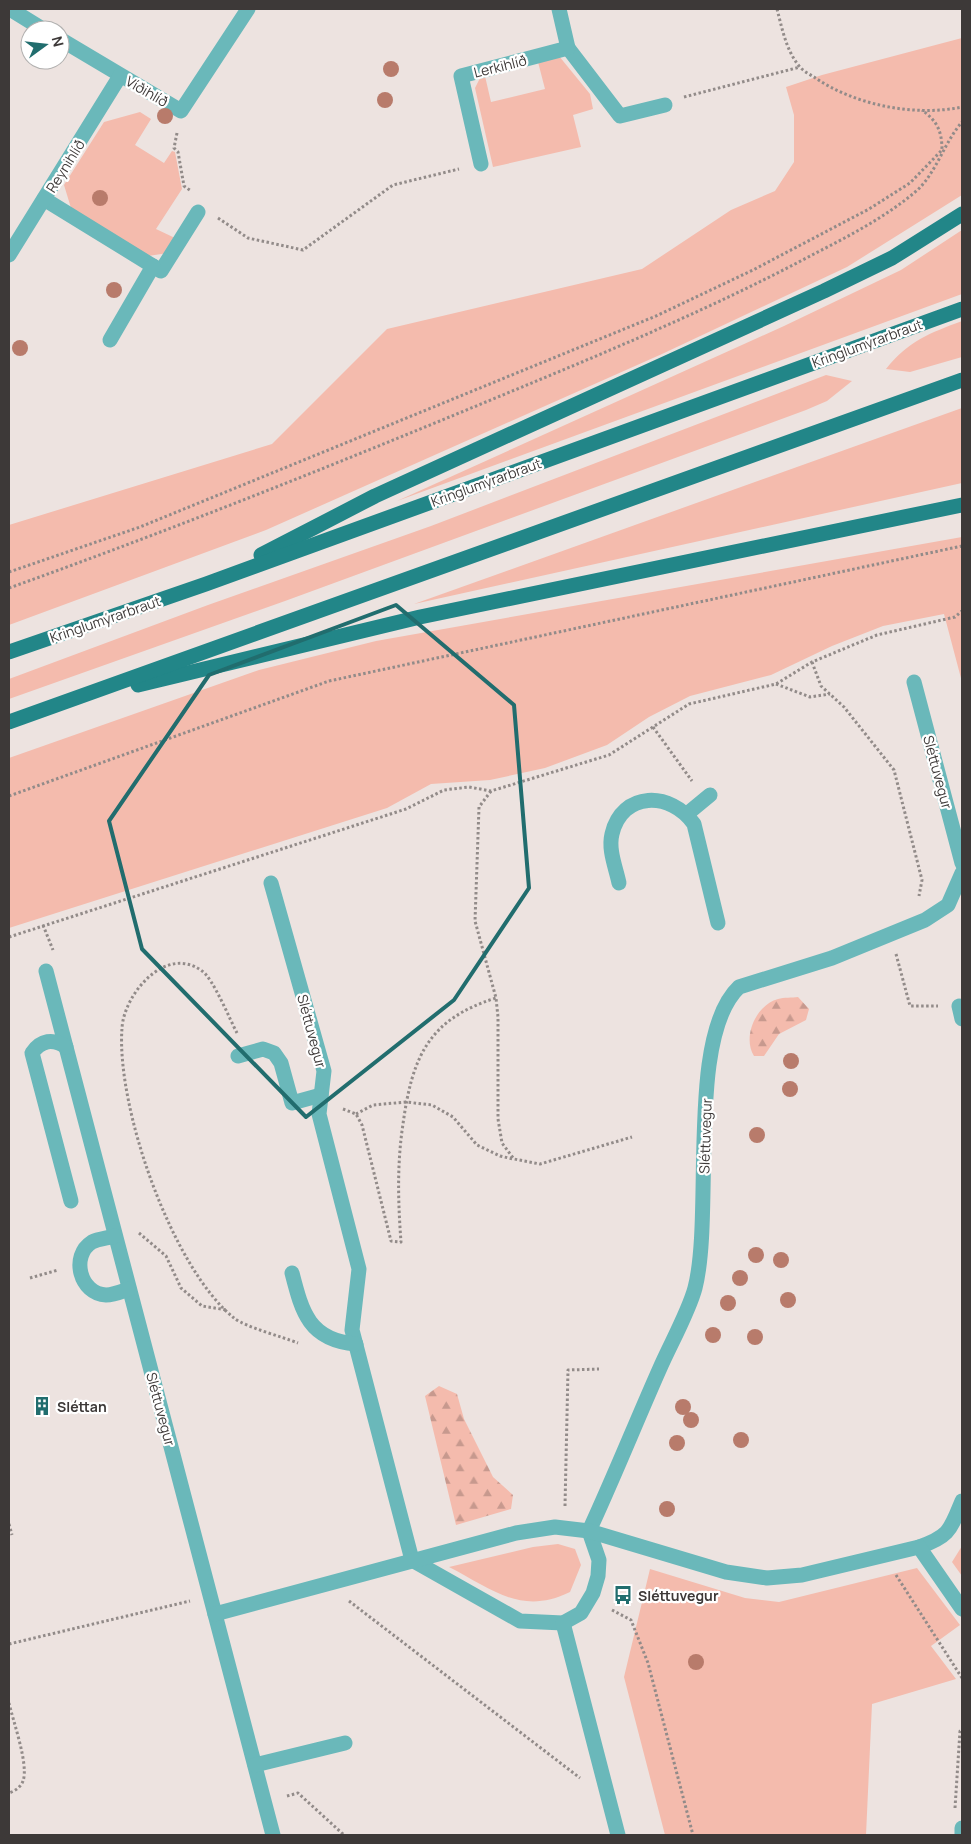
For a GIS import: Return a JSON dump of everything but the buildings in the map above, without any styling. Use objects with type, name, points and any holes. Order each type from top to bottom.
[{"type":"main road","points":[[206,584],[375,496],[824,291],[892,258],[962,214]]},
{"type":"main road","name":"Kringlumýrarbraut","points":[[9,652],[206,584],[962,308]]},
{"type":"main road","points":[[9,722],[962,380]]},
{"type":"main road","points":[[64,702],[420,617],[962,505]]},
{"type":"street","name":"Víðihlíð","points":[[70,45],[181,111],[248,9]]},
{"type":"street","points":[[559,9],[568,48],[620,116],[665,105]]},
{"type":"street","points":[[11,12],[26,20]]},
{"type":"street","name":"Lerkihlíð","points":[[481,164],[461,76],[568,48]]},
{"type":"street","name":"Reynihlíð","points":[[9,255],[120,76]]},
{"type":"street","points":[[44,199],[161,271],[198,212]]},
{"type":"street","points":[[110,340],[153,266]]},
{"type":"street","name":"Sléttuvegur","points":[[914,682],[962,863]]},
{"type":"street","points":[[687,814],[708,797]]},
{"type":"street","points":[[619,883],[611,848],[614,826],[620,816],[638,803],[651,800],[664,801],[676,806],[687,814],[694,824],[718,923]]},
{"type":"street","name":"Sléttuvegur","points":[[588,1531],[695,1289],[702,1234],[707,1077],[717,1023],[728,996],[739,986],[832,958],[926,920],[948,906],[962,873]]},
{"type":"street","name":"Sléttuvegur","points":[[270,883],[324,1071],[319,1114],[359,1269],[352,1330],[412,1560]]},
{"type":"street","name":"Sléttuvegur","points":[[46,972],[273,1835]]},
{"type":"street","points":[[66,1047],[59,1042],[44,1042],[37,1046],[32,1054],[71,1201]]},
{"type":"street","points":[[243,1055],[263,1049],[274,1053],[281,1062],[292,1103],[321,1095]]},
{"type":"street","points":[[115,1236],[93,1242],[86,1248],[79,1264],[80,1274],[84,1282],[98,1294],[107,1295],[130,1289]]},
{"type":"street","points":[[292,1272],[301,1308],[308,1320],[329,1338],[342,1343],[356,1344]]},
{"type":"street","points":[[215,1614],[516,1533],[555,1527],[588,1531],[726,1572],[767,1578],[802,1575],[884,1556],[941,1540],[952,1525],[962,1501]]},
{"type":"street","points":[[412,1560],[520,1621],[563,1623],[581,1613],[593,1593],[598,1576],[599,1560],[588,1531]]},
{"type":"street","points":[[919,1547],[962,1609]]},
{"type":"street","points":[[563,1623],[618,1835]]},
{"type":"street","points":[[254,1765],[345,1743]]},
{"type":"street","points":[[958,1822],[962,1835]]},
{"type":"path","points":[[777,9],[790,50],[800,67],[824,84],[850,96],[881,105],[922,110],[962,107]]},
{"type":"path","points":[[690,95],[800,67]]},
{"type":"path","points":[[9,588],[145,539],[433,424],[670,325],[742,291],[843,239],[909,197],[928,178],[942,150],[942,136],[938,125],[922,110]]},
{"type":"path","points":[[181,111],[174,148],[178,152],[184,186],[192,191]]},
{"type":"path","points":[[9,572],[140,527],[656,316],[753,270],[869,209],[910,183],[942,150],[962,122]]},
{"type":"path","points":[[223,213],[220,219],[248,238],[302,250],[393,184],[481,164]]},
{"type":"path","points":[[9,796],[329,681],[962,546]]},
{"type":"path","points":[[9,938],[406,809],[444,790],[469,787],[491,791],[609,755],[690,704],[776,684],[812,662],[877,635],[956,617],[962,611]]},
{"type":"path","points":[[812,662],[821,686],[844,706],[894,770],[922,880],[921,891],[916,902]]},
{"type":"path","points":[[776,684],[810,696],[830,694]]},
{"type":"path","points":[[653,727],[708,797]]},
{"type":"path","points":[[491,791],[480,807],[475,921],[496,998],[498,1119],[502,1143],[514,1159]]},
{"type":"path","points":[[891,934],[910,1006],[961,1012]]},
{"type":"path","points":[[243,1055],[204,972],[184,963],[163,966],[147,978],[133,999],[122,1026],[126,1088],[141,1149],[167,1220],[185,1254],[208,1289],[235,1319],[304,1346]]},
{"type":"path","points":[[319,1114],[344,1109],[356,1114],[362,1125],[391,1241],[400,1242],[398,1174],[406,1102],[414,1069],[434,1034],[462,1011],[496,998]]},
{"type":"path","points":[[356,1114],[373,1105],[406,1102],[432,1105],[453,1117],[477,1145],[500,1156],[540,1164],[632,1137]]},
{"type":"path","points":[[30,1278],[61,1270]]},
{"type":"path","points":[[566,1507],[568,1370],[599,1369]]},
{"type":"path","points":[[9,1524],[12,1535]]},
{"type":"path","points":[[884,1556],[962,1678]]},
{"type":"path","points":[[9,1644],[210,1596]]},
{"type":"path","points":[[344,1597],[609,1801]]},
{"type":"path","points":[[612,1610],[631,1620],[648,1663],[693,1835]]},
{"type":"path","points":[[9,1703],[25,1770],[23,1782],[16,1791],[9,1793]]},
{"type":"path","points":[[958,1822],[960,1731],[962,1730]]},
{"type":"path","points":[[264,1801],[298,1793],[344,1835]]},
{"type":"highlighted area","points":[[396,605],[514,705],[529,888],[454,1000],[306,1117],[142,949],[109,821],[209,675]]},
{"type":"green space","points":[[962,38],[962,195],[847,267],[662,354],[266,530],[9,625],[9,525],[272,444],[387,329],[642,269],[731,210],[775,191],[794,162],[794,115],[786,87],[822,75]]},
{"type":"green space","points":[[559,56],[590,94],[593,109],[573,115],[581,147],[493,167],[475,88],[480,78],[485,76],[491,102],[545,89],[538,62]]},
{"type":"green space","points":[[140,112],[151,119],[135,145],[164,163],[172,151],[175,152],[182,189],[156,229],[175,238],[168,253],[148,256],[71,208],[64,185],[104,122]]},
{"type":"green space","points":[[962,230],[962,294],[397,501],[784,326],[901,270]]},
{"type":"green space","points":[[962,321],[962,357],[910,372],[886,369],[903,351],[920,339]]},
{"type":"green space","points":[[826,375],[852,381],[827,401],[806,410],[285,601],[9,699],[9,679],[208,605],[431,526]]},
{"type":"green space","points":[[962,408],[962,483],[414,604]]},
{"type":"green space","points":[[962,537],[962,682],[944,614],[883,626],[832,646],[771,675],[690,696],[649,717],[607,745],[545,768],[490,780],[431,784],[387,808],[9,928],[9,758],[259,670],[376,641]]},
{"type":"green space","points":[[798,997],[809,1009],[806,1020],[779,1034],[764,1056],[754,1056],[750,1040],[751,1031],[753,1023],[763,1008],[770,1002],[780,998]]},
{"type":"green space","points":[[439,1386],[457,1394],[464,1419],[493,1477],[513,1495],[511,1509],[456,1525],[425,1396]]},
{"type":"green space","points":[[558,1544],[575,1549],[581,1565],[570,1592],[552,1599],[536,1601],[507,1597],[449,1567],[533,1547]]},
{"type":"green space","points":[[962,1546],[962,1576],[952,1562]]},
{"type":"green space","points":[[917,1568],[960,1625],[931,1646],[956,1679],[872,1704],[866,1835],[665,1835],[624,1677],[650,1569],[745,1598],[779,1602]]},
{"type":"place","name":"Sléttan","points":[[42,1406]]},
{"type":"place","name":"Sléttuvegur","points":[[623,1595]]}]
